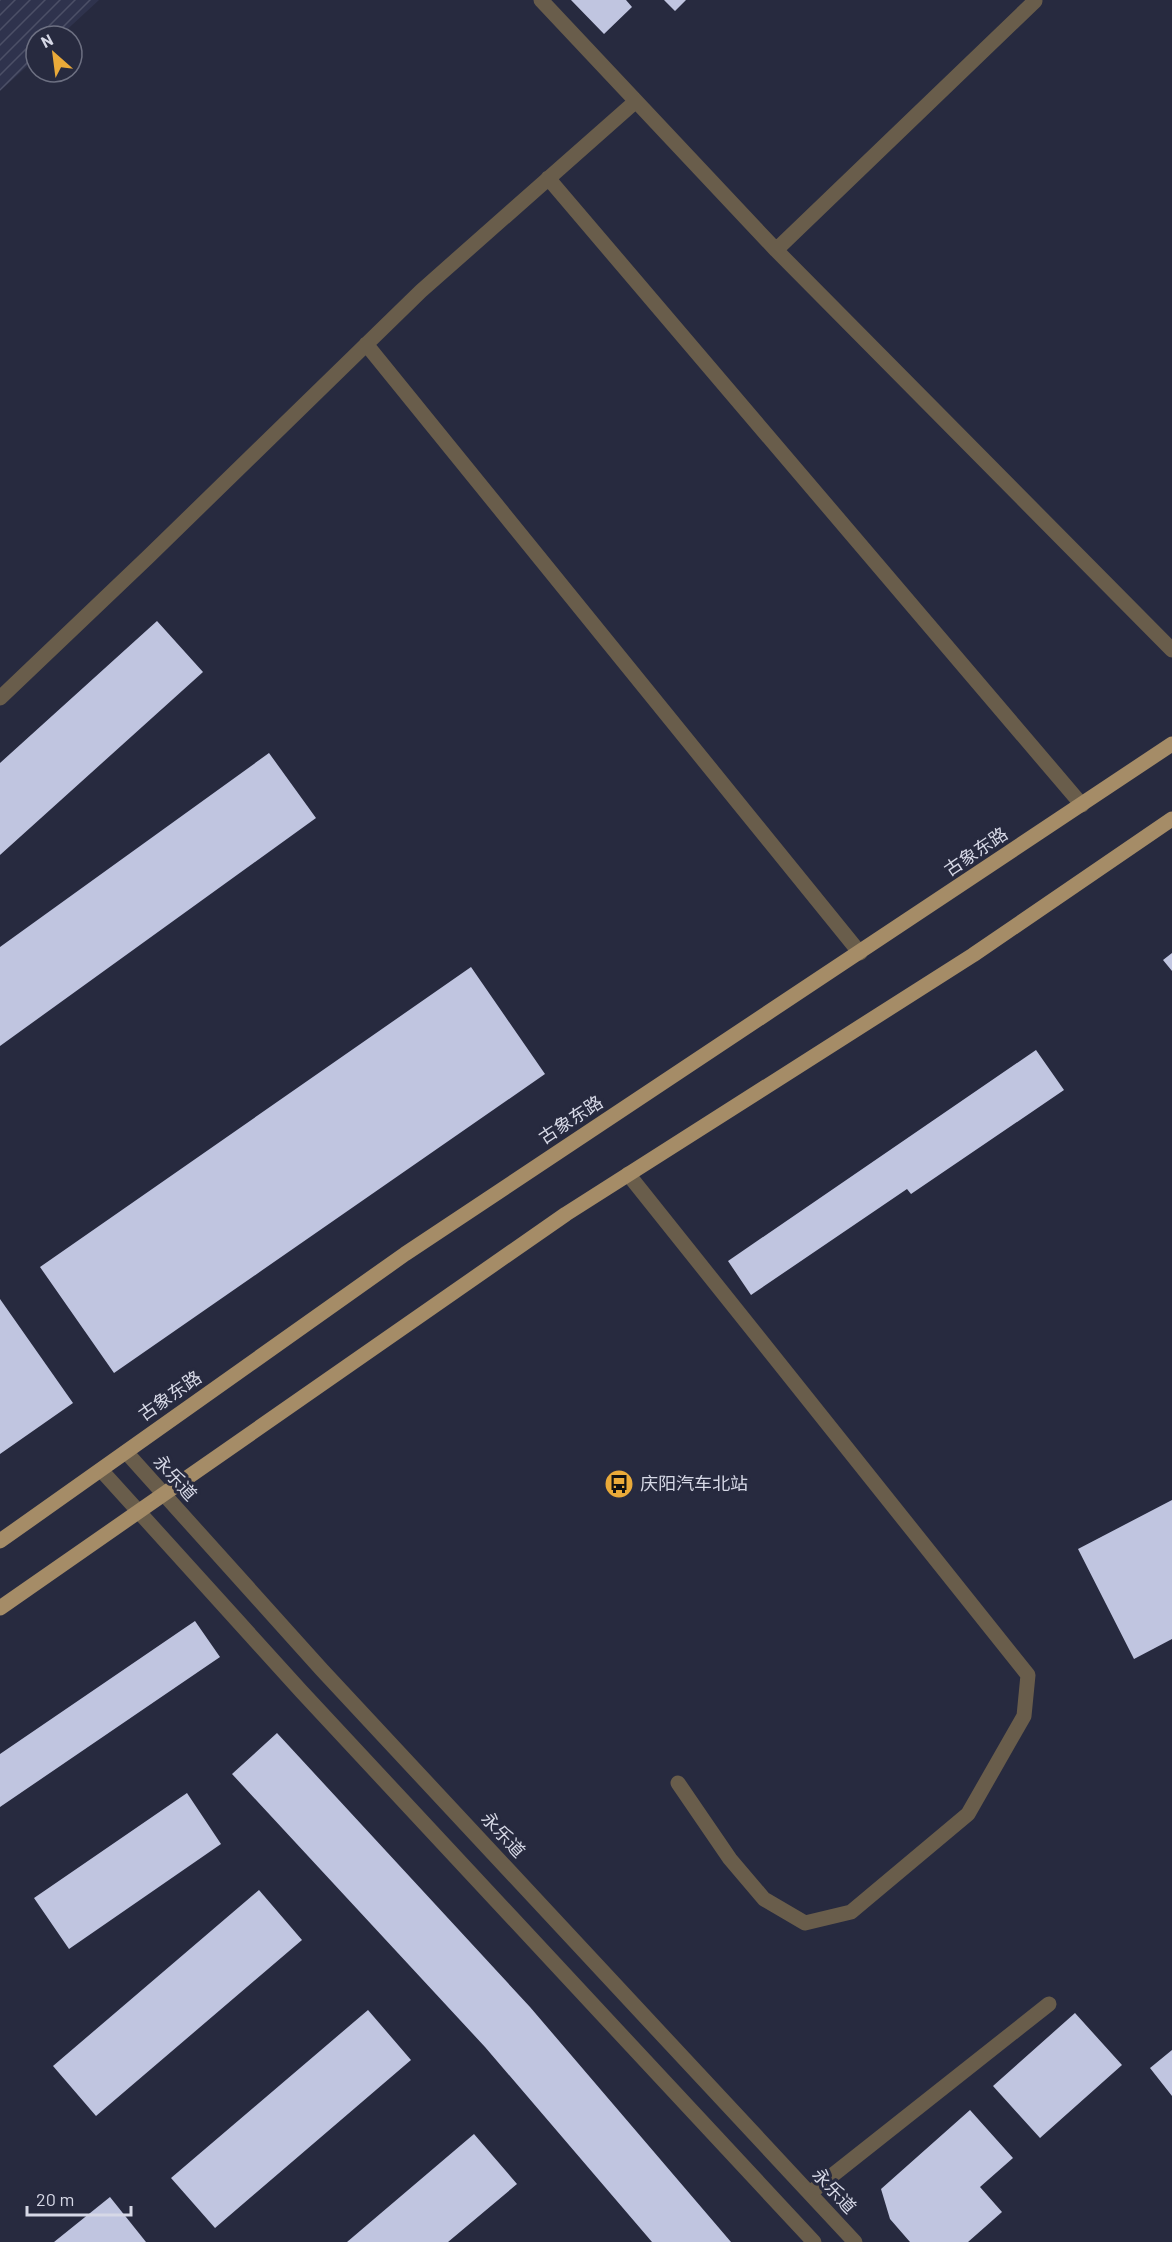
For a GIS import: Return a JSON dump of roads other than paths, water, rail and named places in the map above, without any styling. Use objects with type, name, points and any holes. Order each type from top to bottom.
[{"type":"main road","name":"古象东路","points":[[0,1541],[405,1254],[1172,744]]},
{"type":"main road","points":[[0,1608],[566,1214],[972,955],[1172,819]]},
{"type":"street","points":[[541,0],[776,250],[1172,650]]},
{"type":"street","points":[[776,250],[1035,1]]},
{"type":"street","points":[[0,698],[421,291],[636,101]]},
{"type":"street","points":[[548,178],[1082,805]]},
{"type":"street","points":[[366,344],[860,953]]},
{"type":"street","points":[[628,1174],[1028,1675],[1024,1716],[968,1814],[851,1912],[805,1923],[764,1899],[730,1859],[678,1783]]},
{"type":"street","name":"永乐道","points":[[126,1452],[322,1670],[855,2242]]},
{"type":"street","points":[[101,1470],[317,1709],[814,2242]]},
{"type":"street","points":[[810,2193],[1049,2004]]},
{"type":"place","name":"庆阳汽车北站","points":[[619,1484]]}]
